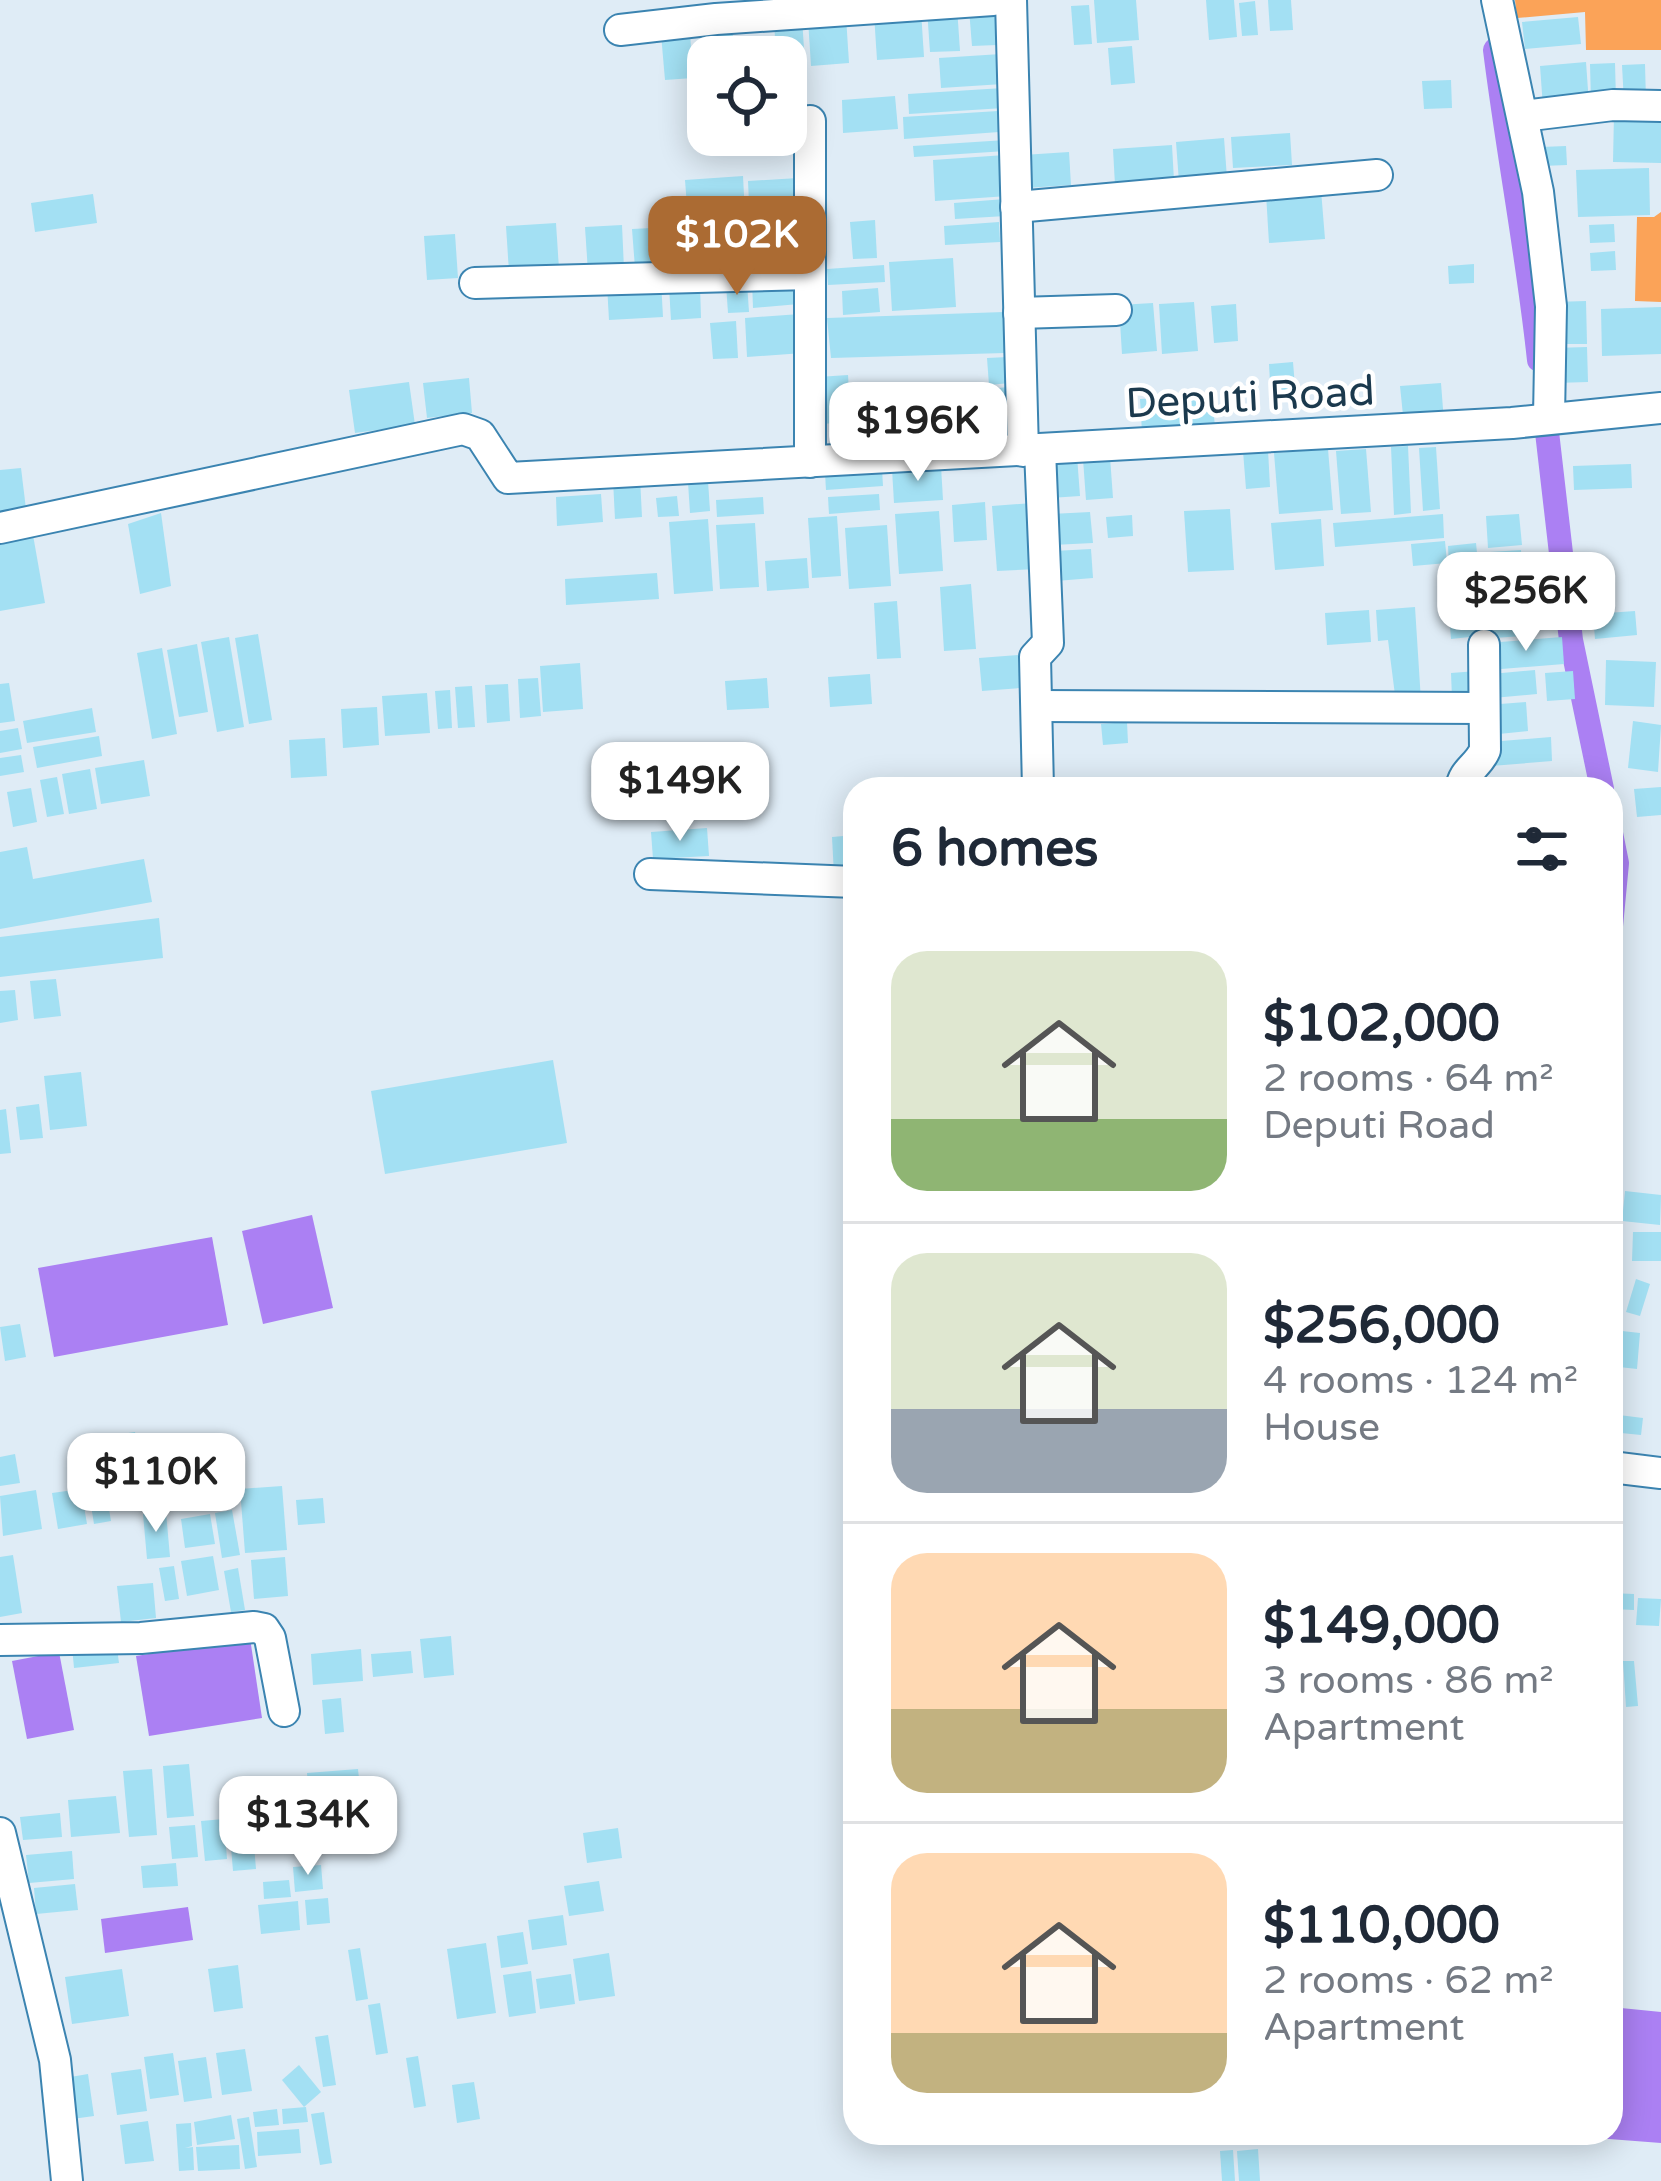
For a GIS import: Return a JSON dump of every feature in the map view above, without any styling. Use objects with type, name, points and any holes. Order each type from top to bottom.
[{"type":"street","points":[[620,30],[993,0]]},
{"type":"street","points":[[1010,0],[1019,314],[1048,644],[1035,657],[1038,777]]},
{"type":"street","points":[[1497,0],[1538,192],[1551,306],[1549,417]]},
{"type":"street","points":[[1523,116],[1657,105]]},
{"type":"street","points":[[810,121],[810,462]]},
{"type":"street","points":[[1016,207],[1377,175]]},
{"type":"street","points":[[475,283],[810,274]]},
{"type":"street","points":[[1019,314],[1116,310]]},
{"type":"street","name":"Deputi Road","points":[[0,528],[463,428],[480,435],[508,478],[1512,423],[1661,408]]},
{"type":"street","points":[[1464,777],[1485,750],[1484,645]]},
{"type":"street","points":[[1037,706],[1484,708]]},
{"type":"street","points":[[650,874],[843,882]]},
{"type":"street","points":[[1623,1468],[1661,1473]]},
{"type":"street","points":[[0,1640],[140,1638],[264,1629],[270,1638],[284,1711]]},
{"type":"street","points":[[0,1833],[56,2060],[67,2181]]},
{"type":"shaded area","points":[[1515,0],[1661,0],[1661,50],[1586,50],[1585,12],[1517,18]]},
{"type":"shaded area","points":[[1661,212],[1661,302],[1635,301],[1637,217]]},
{"type":"shaded area","points":[[312,1215],[333,1308],[263,1324],[242,1231]]},
{"type":"shaded area","points":[[212,1237],[228,1325],[54,1357],[38,1268]]},
{"type":"shaded area","points":[[250,1638],[262,1718],[149,1736],[136,1656]]},
{"type":"shaded area","points":[[59,1652],[74,1730],[27,1739],[12,1661]]},
{"type":"shaded area","points":[[188,1907],[193,1940],[105,1953],[101,1919]]},
{"type":"shaded area","points":[[1623,2008],[1661,2012],[1661,2143],[1623,2140]]},
{"type":"building","points":[[1094,0],[1136,0],[1139,40],[1097,43]]},
{"type":"building","points":[[1206,0],[1234,0],[1237,37],[1209,40]]},
{"type":"building","points":[[1268,0],[1291,0],[1293,30],[1270,31]]},
{"type":"building","points":[[1255,1],[1258,35],[1242,36],[1239,3]]},
{"type":"building","points":[[1089,5],[1092,44],[1074,45],[1071,6]]},
{"type":"building","points":[[957,7],[960,51],[930,52],[927,9]]},
{"type":"building","points":[[994,7],[997,45],[972,46],[969,9]]},
{"type":"building","points":[[921,11],[924,57],[877,60],[874,14]]},
{"type":"building","points":[[846,17],[849,63],[811,66],[808,19]]},
{"type":"building","points":[[1578,17],[1581,44],[1525,49],[1522,22]]},
{"type":"building","points":[[802,18],[803,36],[775,36],[774,20]]},
{"type":"building","points":[[732,23],[733,36],[705,36],[704,25]]},
{"type":"building","points":[[690,32],[687,78],[665,80],[661,34]]},
{"type":"building","points":[[1132,46],[1135,83],[1111,85],[1108,48]]},
{"type":"building","points":[[1001,54],[1003,84],[941,88],[939,58]]},
{"type":"building","points":[[1586,62],[1589,104],[1543,107],[1540,66]]},
{"type":"building","points":[[1615,63],[1616,100],[1591,101],[1590,64]]},
{"type":"building","points":[[1645,64],[1646,101],[1624,102],[1622,65]]},
{"type":"building","points":[[1451,80],[1452,108],[1424,109],[1422,81]]},
{"type":"building","points":[[1003,88],[1004,108],[909,114],[908,94]]},
{"type":"building","points":[[895,96],[898,129],[843,133],[842,100]]},
{"type":"building","points":[[998,111],[999,132],[904,139],[903,117]]},
{"type":"building","points":[[1661,113],[1661,163],[1613,162],[1614,114]]},
{"type":"building","points":[[1290,133],[1292,165],[1233,168],[1231,137]]},
{"type":"building","points":[[1224,138],[1227,178],[1179,182],[1176,142]]},
{"type":"building","points":[[1006,140],[1006,151],[914,157],[913,146]]},
{"type":"building","points":[[1172,145],[1174,181],[1115,185],[1113,149]]},
{"type":"building","points":[[1566,146],[1567,165],[1542,166],[1541,147]]},
{"type":"building","points":[[1069,152],[1071,185],[1026,188],[1023,155]]},
{"type":"building","points":[[1005,155],[1008,196],[935,201],[933,160]]},
{"type":"building","points":[[1649,168],[1650,215],[1578,217],[1576,170]]},
{"type":"building","points":[[743,176],[745,215],[688,219],[685,180]]},
{"type":"building","points":[[798,178],[799,199],[749,203],[748,181]]},
{"type":"building","points":[[1321,190],[1325,239],[1269,243],[1266,194]]},
{"type":"building","points":[[93,194],[97,223],[35,232],[31,203]]},
{"type":"building","points":[[1005,199],[1006,216],[955,219],[954,203]]},
{"type":"building","points":[[796,207],[799,265],[753,268],[749,211]]},
{"type":"building","points":[[875,220],[877,258],[853,259],[850,222]]},
{"type":"building","points":[[999,222],[1000,242],[945,245],[944,226]]},
{"type":"building","points":[[556,223],[559,269],[509,272],[506,226]]},
{"type":"building","points":[[1614,224],[1615,242],[1590,243],[1589,225]]},
{"type":"building","points":[[622,225],[624,269],[588,272],[585,227]]},
{"type":"building","points":[[652,228],[655,266],[635,268],[632,229]]},
{"type":"building","points":[[455,234],[458,278],[427,280],[424,236]]},
{"type":"building","points":[[1615,251],[1616,270],[1591,271],[1590,253]]},
{"type":"building","points":[[953,258],[956,307],[892,311],[889,262]]},
{"type":"building","points":[[1474,264],[1474,283],[1449,284],[1448,266]]},
{"type":"building","points":[[884,265],[885,282],[828,285],[827,269]]},
{"type":"building","points":[[798,278],[799,304],[753,308],[752,281]]},
{"type":"building","points":[[661,281],[663,317],[609,320],[607,285]]},
{"type":"building","points":[[747,283],[749,312],[728,313],[726,284]]},
{"type":"building","points":[[700,285],[701,318],[671,320],[669,287]]},
{"type":"building","points":[[878,288],[880,312],[843,315],[842,291]]},
{"type":"building","points":[[1586,301],[1587,344],[1555,344],[1554,302]]},
{"type":"building","points":[[1194,302],[1198,351],[1162,354],[1159,304]]},
{"type":"building","points":[[1153,303],[1157,351],[1122,354],[1119,305]]},
{"type":"building","points":[[1236,304],[1238,341],[1214,343],[1211,306]]},
{"type":"building","points":[[1661,307],[1661,354],[1602,356],[1601,309]]},
{"type":"building","points":[[1004,312],[1005,353],[831,358],[827,318]]},
{"type":"building","points":[[800,314],[803,353],[747,357],[745,318]]},
{"type":"building","points":[[736,321],[738,358],[713,359],[710,323]]},
{"type":"building","points":[[1587,347],[1588,382],[1555,383],[1554,348]]},
{"type":"building","points":[[1008,357],[1010,383],[989,385],[987,358]]},
{"type":"building","points":[[1293,362],[1296,399],[1271,401],[1269,364]]},
{"type":"building","points":[[848,375],[851,422],[821,424],[818,377]]},
{"type":"building","points":[[469,378],[472,413],[427,418],[423,383]]},
{"type":"building","points":[[409,382],[415,425],[355,433],[349,390]]},
{"type":"building","points":[[1441,383],[1444,422],[1404,425],[1400,386]]},
{"type":"building","points":[[1008,387],[1010,419],[991,420],[989,389]]},
{"type":"building","points":[[1212,395],[1215,427],[1142,432],[1140,399]]},
{"type":"building","points":[[1408,446],[1411,513],[1394,515],[1391,447]]},
{"type":"building","points":[[1436,447],[1440,509],[1423,511],[1419,448]]},
{"type":"building","points":[[1328,449],[1333,510],[1279,514],[1274,453]]},
{"type":"building","points":[[1366,449],[1371,512],[1341,514],[1336,451]]},
{"type":"building","points":[[1268,450],[1270,487],[1246,489],[1243,451]]},
{"type":"building","points":[[1077,456],[1080,496],[1050,498],[1048,458]]},
{"type":"building","points":[[1110,457],[1113,498],[1086,500],[1083,459]]},
{"type":"building","points":[[1631,464],[1632,488],[1574,490],[1573,466]]},
{"type":"building","points":[[941,466],[943,500],[894,503],[892,469]]},
{"type":"building","points":[[21,468],[26,509],[0,513],[0,470]]},
{"type":"building","points":[[882,469],[883,486],[826,490],[825,473]]},
{"type":"building","points":[[640,478],[642,517],[615,519],[613,480]]},
{"type":"building","points":[[708,481],[710,511],[690,513],[688,482]]},
{"type":"building","points":[[601,494],[603,522],[557,526],[556,497]]},
{"type":"building","points":[[879,494],[880,510],[829,514],[828,497]]},
{"type":"building","points":[[677,496],[679,516],[658,517],[656,498]]},
{"type":"building","points":[[763,497],[764,514],[717,517],[716,500]]},
{"type":"building","points":[[985,502],[987,540],[954,542],[952,505]]},
{"type":"building","points":[[1033,503],[1037,569],[997,571],[992,506]]},
{"type":"building","points":[[1230,509],[1234,570],[1188,572],[1184,511]]},
{"type":"building","points":[[939,511],[943,571],[899,574],[895,514]]},
{"type":"building","points":[[1090,512],[1093,543],[1053,545],[1051,514]]},
{"type":"building","points":[[161,513],[171,586],[140,594],[128,524]]},
{"type":"building","points":[[1443,514],[1444,538],[1335,547],[1333,523]]},
{"type":"building","points":[[1519,514],[1522,545],[1488,548],[1486,516]]},
{"type":"building","points":[[1132,515],[1133,536],[1108,538],[1106,517]]},
{"type":"building","points":[[837,516],[841,576],[812,578],[808,518]]},
{"type":"building","points":[[708,519],[713,591],[674,594],[669,522]]},
{"type":"building","points":[[1321,519],[1324,566],[1275,570],[1271,523]]},
{"type":"building","points":[[755,523],[759,587],[720,589],[716,525]]},
{"type":"building","points":[[887,525],[891,586],[849,589],[845,528]]},
{"type":"building","points":[[33,535],[45,603],[0,611],[0,541]]},
{"type":"building","points":[[1445,541],[1447,563],[1413,566],[1411,544]]},
{"type":"building","points":[[1476,543],[1478,563],[1449,566],[1448,546]]},
{"type":"building","points":[[1091,549],[1093,578],[1056,581],[1054,551]]},
{"type":"building","points":[[1521,550],[1522,566],[1530,565],[1532,590],[1495,593],[1490,552]]},
{"type":"building","points":[[807,558],[809,588],[767,591],[765,561]]},
{"type":"building","points":[[1477,568],[1480,602],[1444,604],[1442,570]]},
{"type":"building","points":[[657,573],[659,599],[566,605],[565,579]]},
{"type":"building","points":[[971,584],[976,649],[944,651],[940,587]]},
{"type":"building","points":[[1519,595],[1520,615],[1491,617],[1490,597]]},
{"type":"building","points":[[897,601],[901,658],[877,659],[874,603]]},
{"type":"building","points":[[1415,607],[1421,701],[1396,703],[1388,640],[1378,641],[1376,610]]},
{"type":"building","points":[[1369,610],[1371,642],[1327,645],[1325,613]]},
{"type":"building","points":[[1635,611],[1637,635],[1595,639],[1593,614]]},
{"type":"building","points":[[1478,612],[1479,636],[1451,639],[1449,614]]},
{"type":"building","points":[[1522,617],[1523,636],[1494,638],[1492,620]]},
{"type":"building","points":[[258,634],[272,720],[249,724],[235,638]]},
{"type":"building","points":[[229,637],[244,727],[217,732],[201,642]]},
{"type":"building","points":[[1562,637],[1564,664],[1489,670],[1487,643]]},
{"type":"building","points":[[197,644],[208,712],[179,717],[167,650]]},
{"type":"building","points":[[162,648],[177,734],[152,739],[137,653]]},
{"type":"building","points":[[1018,655],[1020,688],[982,691],[979,658]]},
{"type":"building","points":[[1606,660],[1656,662],[1654,707],[1605,705]]},
{"type":"building","points":[[580,663],[583,709],[543,712],[540,666]]},
{"type":"building","points":[[1535,670],[1537,694],[1493,698],[1491,674]]},
{"type":"building","points":[[1477,671],[1479,695],[1452,698],[1451,673]]},
{"type":"building","points":[[1573,671],[1575,699],[1547,701],[1545,673]]},
{"type":"building","points":[[870,674],[872,704],[830,707],[828,677]]},
{"type":"building","points":[[538,678],[541,716],[520,718],[518,679]]},
{"type":"building","points":[[767,678],[769,708],[727,710],[725,681]]},
{"type":"building","points":[[9,683],[15,721],[0,723],[0,684]]},
{"type":"building","points":[[508,684],[510,721],[487,723],[485,685]]},
{"type":"building","points":[[472,686],[475,727],[458,728],[455,687]]},
{"type":"building","points":[[450,690],[452,728],[438,729],[435,691]]},
{"type":"building","points":[[427,693],[430,733],[385,736],[382,696]]},
{"type":"building","points":[[1526,702],[1528,731],[1489,735],[1487,705]]},
{"type":"building","points":[[377,707],[379,745],[343,748],[341,709]]},
{"type":"building","points":[[92,708],[96,732],[27,743],[23,721]]},
{"type":"building","points":[[1633,721],[1661,725],[1658,772],[1628,768]]},
{"type":"building","points":[[1127,722],[1128,743],[1103,745],[1101,724]]},
{"type":"building","points":[[18,728],[22,749],[0,753],[0,731]]},
{"type":"building","points":[[99,736],[102,756],[37,768],[33,747]]},
{"type":"building","points":[[1551,737],[1552,761],[1491,766],[1489,742]]},
{"type":"building","points":[[325,738],[327,776],[291,778],[289,740]]},
{"type":"building","points":[[21,755],[24,772],[0,776],[0,758]]},
{"type":"building","points":[[144,760],[150,796],[101,804],[95,768]]},
{"type":"building","points":[[90,769],[97,809],[69,814],[62,774]]},
{"type":"building","points":[[57,777],[64,814],[47,817],[40,780]]},
{"type":"building","points":[[1661,787],[1661,815],[1637,817],[1634,789]]},
{"type":"building","points":[[31,788],[37,822],[13,827],[7,792]]},
{"type":"building","points":[[707,828],[709,856],[653,859],[651,832]]},
{"type":"building","points":[[843,836],[843,874],[834,875],[832,837]]},
{"type":"building","points":[[27,847],[33,879],[144,859],[152,902],[0,929],[0,852]]},
{"type":"building","points":[[159,918],[163,958],[0,977],[0,937]]},
{"type":"building","points":[[56,979],[61,1016],[34,1019],[30,981]]},
{"type":"building","points":[[15,990],[18,1020],[0,1023],[0,991]]},
{"type":"building","points":[[553,1060],[567,1143],[385,1174],[371,1091]]},
{"type":"building","points":[[81,1072],[87,1126],[50,1130],[44,1076]]},
{"type":"building","points":[[39,1104],[43,1138],[20,1140],[16,1107]]},
{"type":"building","points":[[6,1109],[11,1153],[0,1154],[0,1110]]},
{"type":"building","points":[[1625,1191],[1661,1195],[1660,1225],[1623,1221]]},
{"type":"building","points":[[1633,1232],[1661,1232],[1661,1261],[1632,1261]]},
{"type":"building","points":[[1636,1279],[1650,1284],[1640,1316],[1626,1312]]},
{"type":"building","points":[[20,1324],[26,1357],[5,1361],[0,1327]]},
{"type":"building","points":[[1623,1331],[1640,1333],[1637,1369],[1623,1367]]},
{"type":"building","points":[[1623,1416],[1643,1418],[1641,1435],[1623,1433]]},
{"type":"building","points":[[135,1432],[139,1456],[98,1463],[94,1438]]},
{"type":"building","points":[[15,1454],[20,1483],[0,1486],[0,1457]]},
{"type":"building","points":[[138,1463],[144,1492],[113,1498],[108,1468]]},
{"type":"building","points":[[105,1485],[111,1521],[94,1524],[88,1487]]},
{"type":"building","points":[[282,1486],[287,1550],[245,1553],[240,1489]]},
{"type":"building","points":[[81,1489],[87,1524],[58,1529],[52,1493]]},
{"type":"building","points":[[36,1490],[42,1529],[3,1536],[0,1496]]},
{"type":"building","points":[[323,1498],[325,1523],[298,1525],[296,1500]]},
{"type":"building","points":[[232,1510],[240,1555],[222,1558],[215,1513]]},
{"type":"building","points":[[166,1512],[170,1557],[147,1559],[143,1514]]},
{"type":"building","points":[[210,1514],[215,1544],[185,1548],[181,1519]]},
{"type":"building","points":[[13,1555],[22,1613],[0,1617],[0,1557]]},
{"type":"building","points":[[213,1556],[219,1590],[187,1596],[181,1561]]},
{"type":"building","points":[[285,1557],[288,1596],[254,1599],[251,1560]]},
{"type":"building","points":[[174,1566],[179,1599],[165,1601],[159,1568]]},
{"type":"building","points":[[238,1568],[245,1610],[231,1612],[224,1571]]},
{"type":"building","points":[[153,1583],[156,1618],[121,1622],[117,1586]]},
{"type":"building","points":[[1623,1594],[1634,1594],[1634,1610],[1623,1610]]},
{"type":"building","points":[[1638,1598],[1661,1599],[1659,1626],[1636,1625]]},
{"type":"building","points":[[451,1636],[454,1675],[424,1678],[420,1639]]},
{"type":"building","points":[[116,1641],[119,1663],[74,1668],[72,1646]]},
{"type":"building","points":[[361,1649],[363,1681],[313,1685],[311,1654]]},
{"type":"building","points":[[411,1651],[413,1673],[373,1677],[371,1654]]},
{"type":"building","points":[[1623,1661],[1634,1661],[1638,1706],[1626,1707]]},
{"type":"building","points":[[341,1698],[344,1732],[325,1734],[322,1700]]},
{"type":"building","points":[[189,1764],[194,1816],[167,1818],[163,1766]]},
{"type":"building","points":[[152,1769],[157,1835],[129,1837],[123,1771]]},
{"type":"building","points":[[358,1769],[363,1817],[311,1821],[307,1773]]},
{"type":"building","points":[[116,1796],[120,1833],[71,1837],[68,1800]]},
{"type":"building","points":[[251,1809],[256,1869],[233,1871],[228,1811]]},
{"type":"building","points":[[60,1813],[62,1837],[23,1840],[20,1817]]},
{"type":"building","points":[[224,1819],[227,1859],[205,1861],[201,1821]]},
{"type":"building","points":[[195,1825],[198,1857],[172,1859],[169,1827]]},
{"type":"building","points":[[618,1828],[622,1858],[587,1863],[583,1833]]},
{"type":"building","points":[[72,1851],[74,1879],[29,1883],[26,1855]]},
{"type":"building","points":[[176,1863],[178,1886],[143,1888],[141,1866]]},
{"type":"building","points":[[321,1865],[323,1889],[295,1892],[293,1867]]},
{"type":"building","points":[[289,1880],[291,1897],[264,1899],[263,1882]]},
{"type":"building","points":[[599,1881],[604,1911],[569,1916],[564,1886]]},
{"type":"building","points":[[75,1884],[78,1910],[36,1914],[34,1888]]},
{"type":"building","points":[[328,1898],[330,1923],[307,1925],[305,1900]]},
{"type":"building","points":[[298,1901],[300,1930],[261,1934],[258,1905]]},
{"type":"building","points":[[563,1915],[567,1945],[532,1950],[528,1920]]},
{"type":"building","points":[[523,1932],[528,1964],[501,1968],[497,1936]]},
{"type":"building","points":[[486,1943],[496,2013],[457,2019],[447,1949]]},
{"type":"building","points":[[360,1948],[368,1999],[356,2001],[348,1950]]},
{"type":"building","points":[[609,1953],[615,1996],[579,2001],[573,1959]]},
{"type":"building","points":[[238,1965],[243,2008],[214,2012],[208,1969]]},
{"type":"building","points":[[122,1969],[129,2016],[72,2024],[65,1977]]},
{"type":"building","points":[[531,1971],[536,2013],[509,2017],[503,1975]]},
{"type":"building","points":[[571,1974],[575,2004],[540,2009],[536,1979]]},
{"type":"building","points":[[380,2003],[388,2053],[376,2055],[368,2005]]},
{"type":"building","points":[[328,2035],[336,2085],[323,2087],[315,2037]]},
{"type":"building","points":[[245,2049],[252,2091],[222,2095],[216,2053]]},
{"type":"building","points":[[173,2053],[179,2095],[150,2099],[144,2057]]},
{"type":"building","points":[[418,2056],[426,2106],[414,2108],[406,2058]]},
{"type":"building","points":[[206,2057],[212,2098],[184,2102],[178,2061]]},
{"type":"building","points":[[299,2065],[321,2092],[304,2107],[282,2080]]},
{"type":"building","points":[[141,2069],[147,2111],[117,2115],[111,2073]]},
{"type":"building","points":[[88,2074],[94,2116],[65,2120],[59,2079]]},
{"type":"building","points":[[474,2082],[480,2119],[457,2123],[452,2085]]},
{"type":"building","points":[[306,2107],[308,2122],[283,2124],[282,2109]]},
{"type":"building","points":[[277,2109],[279,2125],[255,2127],[253,2112]]},
{"type":"building","points":[[324,2112],[332,2163],[320,2165],[311,2114]]},
{"type":"building","points":[[231,2115],[235,2139],[197,2145],[194,2122]]},
{"type":"building","points":[[249,2117],[257,2167],[245,2169],[237,2119]]},
{"type":"building","points":[[148,2121],[154,2161],[125,2164],[120,2125]]},
{"type":"building","points":[[191,2123],[192,2146],[185,2148],[193,2147],[194,2170],[179,2171],[176,2124]]},
{"type":"building","points":[[299,2129],[301,2153],[258,2156],[257,2132]]},
{"type":"building","points":[[239,2145],[240,2169],[198,2171],[196,2147]]},
{"type":"building","points":[[1258,2149],[1260,2181],[1239,2181],[1237,2151]]},
{"type":"building","points":[[1233,2150],[1235,2181],[1222,2181],[1220,2151]]},
{"type":"waterway","points":[[1495,50],[1539,360]]},
{"type":"waterway","points":[[1544,406],[1571,640],[1600,777]]}]
